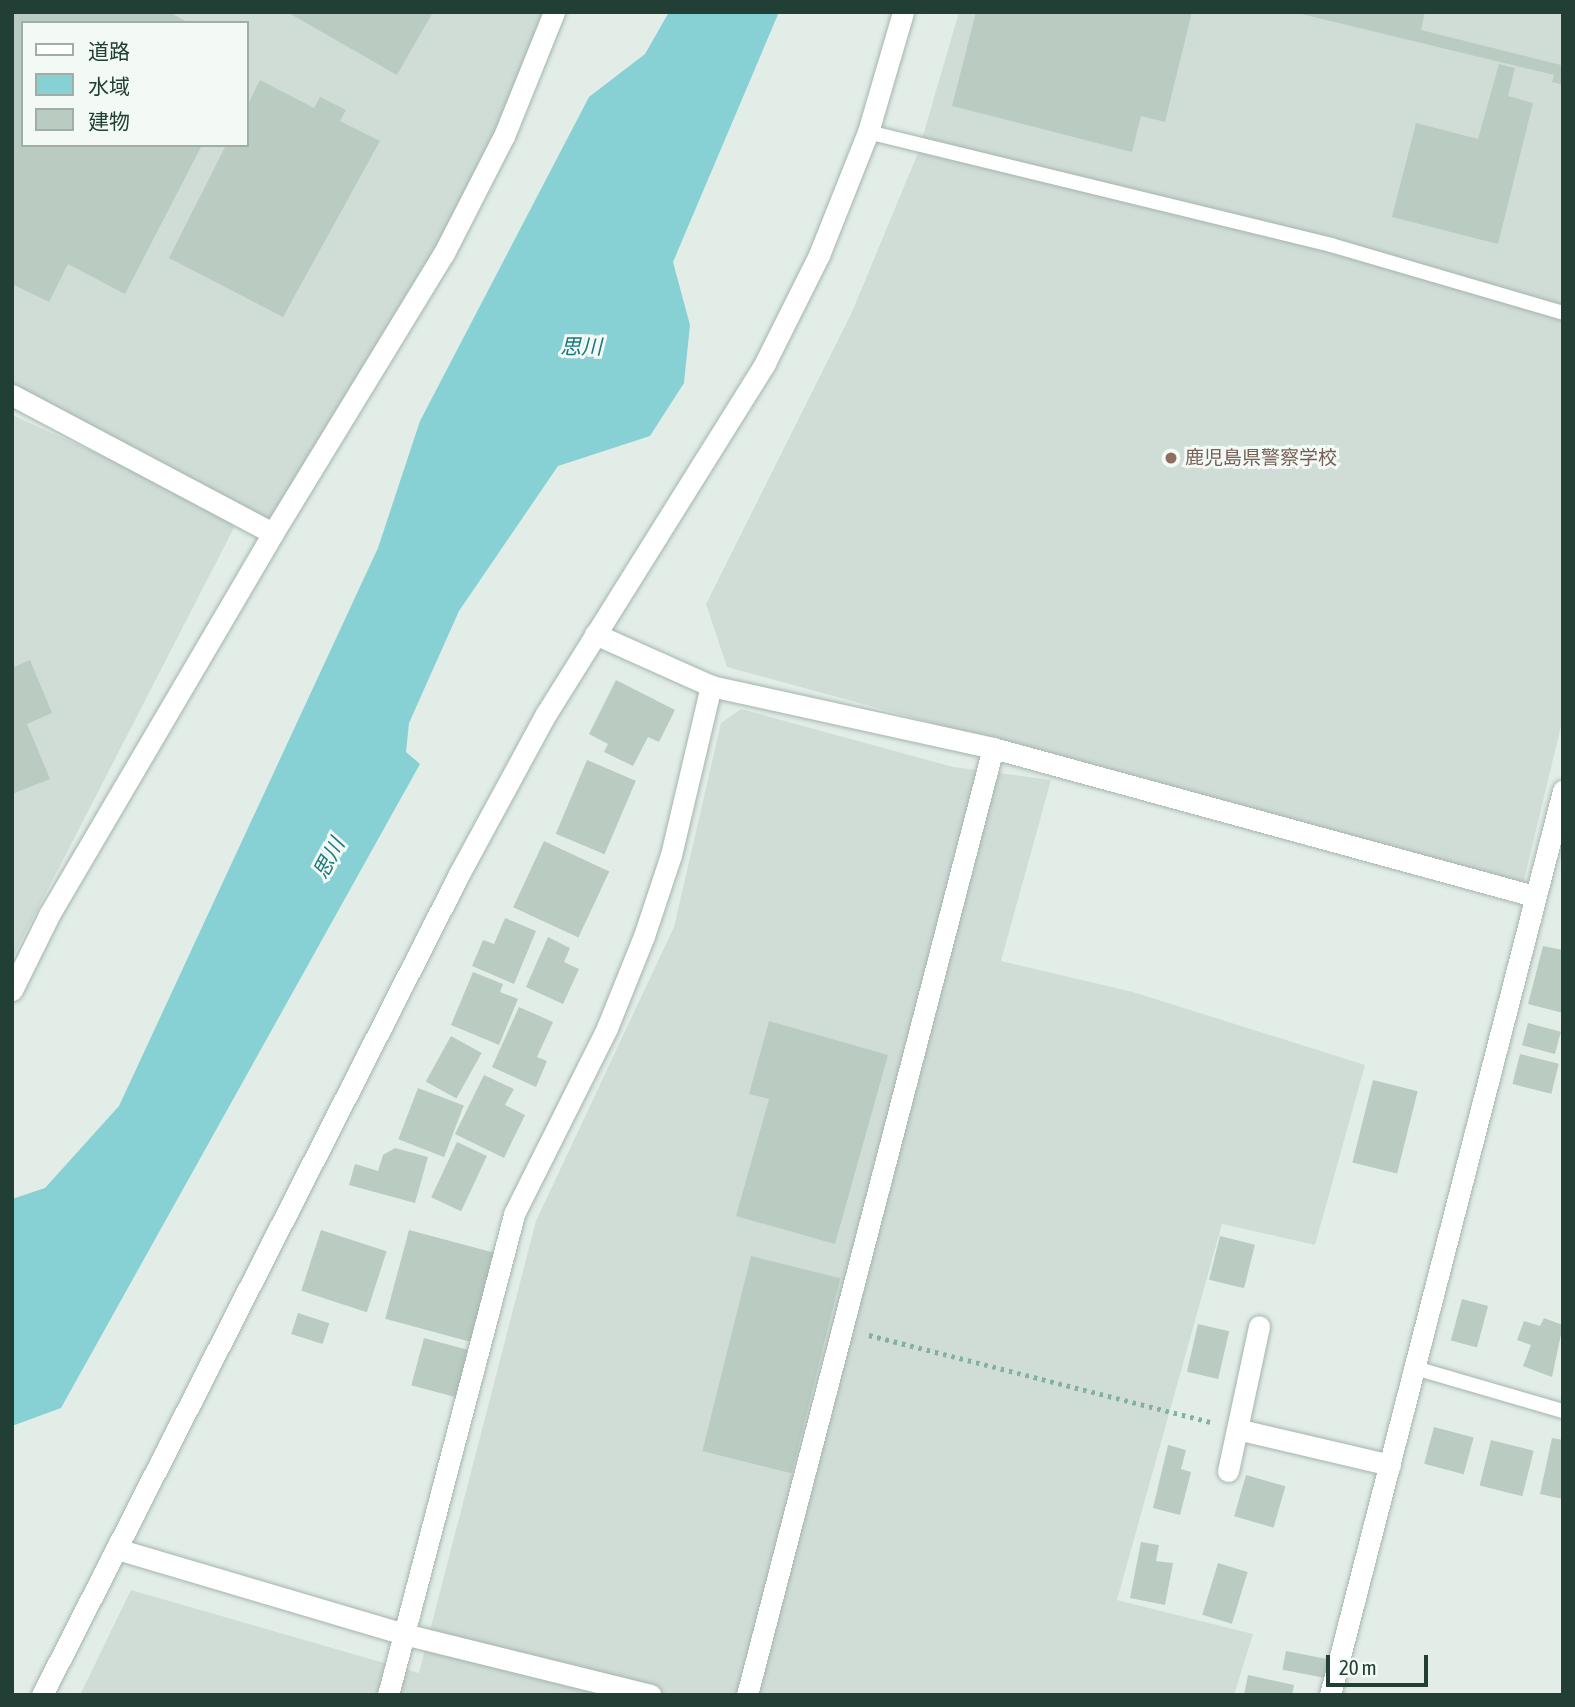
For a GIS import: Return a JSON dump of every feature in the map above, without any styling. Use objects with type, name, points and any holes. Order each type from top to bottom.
[{"type":"street","points":[[12,990],[49,915],[272,533],[444,253],[504,136],[554,12]]},
{"type":"street","points":[[42,1695],[459,874],[595,634],[765,363],[819,256],[868,132],[904,12]]},
{"type":"street","points":[[12,395],[272,533]]},
{"type":"street","points":[[595,634],[710,686],[993,748],[1534,896]]},
{"type":"street","points":[[388,1695],[514,1214],[607,1028],[644,936],[671,855],[710,686]]},
{"type":"street","points":[[747,1695],[845,1329],[993,748]]},
{"type":"street","points":[[1329,1695],[1563,791]]},
{"type":"street","points":[[1228,1471],[1241,1430],[1259,1326]]},
{"type":"street","points":[[1241,1430],[1390,1465]]},
{"type":"street","points":[[117,1549],[404,1634],[651,1695]]},
{"type":"lane","points":[[868,132],[1331,245],[1563,313]]},
{"type":"lane","points":[[1415,1368],[1563,1411]]},
{"type":"path","points":[[845,1329],[1241,1430]]},
{"type":"shaded area","points":[[12,12],[554,12],[504,136],[273,533],[12,395]]},
{"type":"shaded area","name":"鹿児島県警察学校","points":[[959,12],[1563,12],[1563,718],[1523,884],[727,667],[706,604],[852,312],[918,153]]},
{"type":"shaded area","points":[[12,415],[239,518],[12,959]]},
{"type":"shaded area","points":[[741,709],[953,767],[1051,780],[1001,961],[1133,992],[1365,1065],[1315,1245],[1222,1224],[1117,1600],[1253,1634],[1234,1695],[80,1695],[131,1590],[419,1673],[536,1221],[674,927],[721,723]]},
{"type":"water","name":"思川","points":[[669,12],[779,12],[673,262],[690,325],[684,383],[650,436],[558,466],[459,611],[409,723],[406,752],[420,764],[61,1408],[12,1426],[12,1199],[45,1188],[119,1106],[378,548],[420,421],[589,97],[645,54]]},
{"type":"building","points":[[12,12],[169,12],[185,21],[21,21],[21,147],[201,147],[125,294],[68,264],[49,302],[12,284]]},
{"type":"building","points":[[287,12],[433,12],[397,75]]},
{"type":"building","points":[[976,12],[1192,12],[1165,122],[1141,116],[1132,152],[952,106]]},
{"type":"building","points":[[1293,12],[1425,12],[1421,30],[1561,65],[1563,61],[1563,85],[1552,82],[1554,75]]},
{"type":"building","points":[[1499,64],[1515,68],[1508,96],[1533,103],[1498,244],[1392,217],[1416,123],[1478,139]]},
{"type":"building","points":[[260,80],[314,108],[320,97],[346,110],[340,121],[380,141],[283,317],[169,258],[225,147],[248,147],[248,104]]},
{"type":"building","points":[[30,660],[52,713],[27,724],[50,779],[12,794],[12,668]]},
{"type":"building","points":[[616,680],[675,710],[659,742],[648,737],[633,766],[604,752],[608,744],[589,734]]},
{"type":"building","points":[[587,760],[636,781],[605,854],[556,834]]},
{"type":"building","points":[[544,841],[609,871],[578,938],[513,907]]},
{"type":"building","points":[[505,918],[536,931],[514,984],[472,966],[483,940],[494,944]]},
{"type":"building","points":[[548,937],[570,948],[564,962],[579,969],[563,1004],[526,987]]},
{"type":"building","points":[[1543,946],[1563,950],[1563,1013],[1528,1004]]},
{"type":"building","points":[[473,972],[503,984],[500,992],[518,999],[499,1045],[451,1025]]},
{"type":"building","points":[[519,1007],[553,1022],[537,1057],[547,1061],[536,1087],[492,1067]]},
{"type":"building","points":[[769,1021],[888,1055],[835,1244],[736,1216],[769,1099],[749,1094]]},
{"type":"building","points":[[1528,1023],[1561,1032],[1555,1054],[1522,1045]]},
{"type":"building","points":[[451,1036],[482,1053],[456,1098],[426,1081]]},
{"type":"building","points":[[1520,1054],[1559,1064],[1551,1094],[1513,1084]]},
{"type":"building","points":[[484,1075],[514,1089],[505,1105],[525,1115],[504,1158],[455,1134]]},
{"type":"building","points":[[1373,1080],[1418,1091],[1397,1174],[1352,1162]]},
{"type":"building","points":[[418,1088],[464,1106],[444,1157],[398,1139]]},
{"type":"building","points":[[457,1142],[487,1156],[461,1211],[431,1197]]},
{"type":"building","points":[[395,1148],[428,1157],[415,1203],[349,1185],[355,1164],[378,1171],[383,1155]]},
{"type":"building","points":[[321,1230],[387,1251],[367,1312],[301,1291]]},
{"type":"building","points":[[409,1230],[494,1253],[470,1342],[385,1319]]},
{"type":"building","points":[[1220,1236],[1255,1245],[1244,1288],[1209,1280]]},
{"type":"building","points":[[751,1256],[840,1278],[792,1473],[702,1451]]},
{"type":"building","points":[[1462,1299],[1488,1306],[1477,1348],[1451,1341]]},
{"type":"building","points":[[298,1313],[329,1323],[323,1344],[291,1334]]},
{"type":"building","points":[[1544,1318],[1563,1325],[1552,1377],[1523,1366],[1531,1345],[1517,1340],[1524,1321],[1540,1326]]},
{"type":"building","points":[[1198,1324],[1229,1331],[1218,1379],[1187,1372]]},
{"type":"building","points":[[424,1338],[468,1350],[456,1397],[411,1385]]},
{"type":"building","points":[[1434,1427],[1474,1438],[1464,1474],[1424,1464]]},
{"type":"building","points":[[1552,1438],[1563,1440],[1563,1499],[1540,1494]]},
{"type":"building","points":[[1491,1440],[1534,1451],[1522,1496],[1480,1486]]},
{"type":"building","points":[[1168,1445],[1186,1450],[1181,1469],[1191,1472],[1180,1515],[1153,1508]]},
{"type":"building","points":[[1246,1475],[1285,1486],[1274,1528],[1234,1516]]},
{"type":"building","points":[[1141,1542],[1159,1545],[1156,1561],[1173,1563],[1165,1605],[1130,1598]]},
{"type":"building","points":[[1218,1563],[1248,1572],[1232,1624],[1202,1615]]},
{"type":"building","points":[[1286,1651],[1333,1660],[1329,1679],[1282,1670]]},
{"type":"building","points":[[1248,1675],[1294,1685],[1292,1695],[1244,1695]]},
{"type":"place","name":"鹿児島県警察学校","points":[[1171,458]]}]
